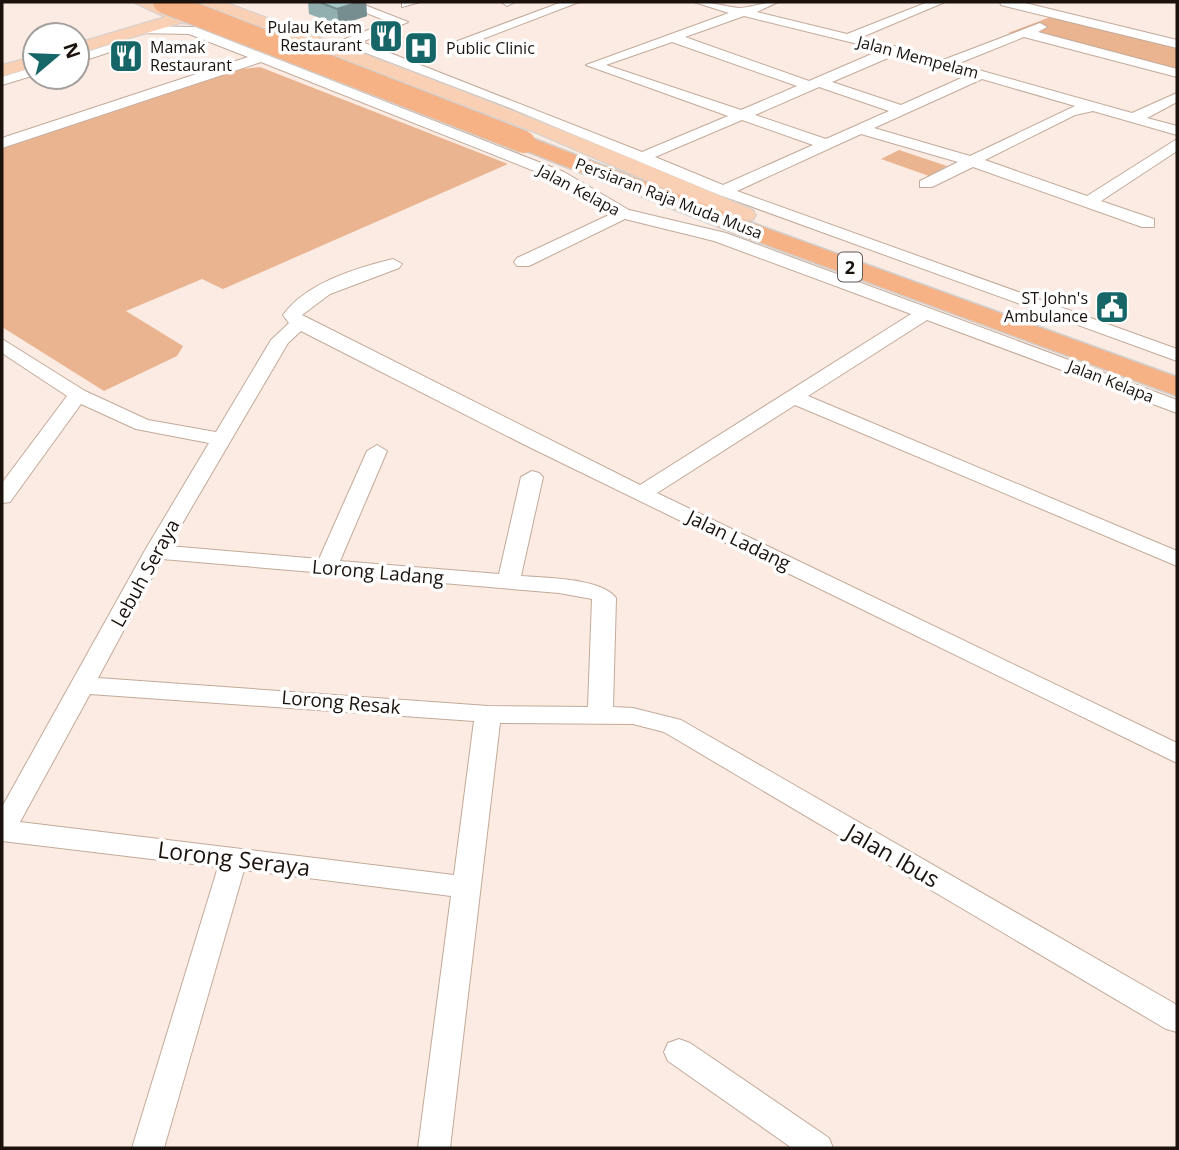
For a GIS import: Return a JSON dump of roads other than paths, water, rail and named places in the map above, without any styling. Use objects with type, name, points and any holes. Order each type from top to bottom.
[{"type":"highway","points":[[162,14],[319,76],[704,218],[749,223]]},
{"type":"highway","name":"Persiaran Raja Muda Musa","points":[[162,14],[529,139],[1177,387]]},
{"type":"highway","name":"Persiaran Raja Muda Musa","points":[[749,223],[1173,362]]},
{"type":"main road","points":[[91,36],[162,14],[218,3],[247,9],[314,41],[428,78],[668,180],[749,223]]},
{"type":"main road","points":[[91,46],[120,41],[162,14]]},
{"type":"main road","points":[[229,41],[232,29],[260,24],[280,27]]},
{"type":"main road","points":[[314,41],[350,42]]},
{"type":"main road","points":[[2,62],[21,56]]},
{"type":"main road","points":[[2,71],[21,65]]},
{"type":"street","points":[[345,2],[401,22],[350,42]]},
{"type":"street","points":[[462,42],[573,2]]},
{"type":"street","name":"Jalan Mempelam","points":[[700,2],[894,50],[1177,131]]},
{"type":"street","points":[[772,2],[593,65],[826,144]]},
{"type":"street","points":[[848,38],[939,2]]},
{"type":"street","points":[[1006,2],[1177,44]]},
{"type":"street","name":"Jalan Kelapa","points":[[162,14],[191,30],[229,41],[260,58],[319,76],[558,175],[623,214],[720,237],[1177,407]]},
{"type":"street","points":[[945,64],[985,46],[1068,17]]},
{"type":"street","points":[[1025,33],[1177,73]]},
{"type":"street","points":[[672,37],[901,110]]},
{"type":"street","points":[[91,53],[120,41]]},
{"type":"street","points":[[350,42],[428,78],[1173,362]]},
{"type":"street","points":[[641,158],[894,50]]},
{"type":"street","points":[[2,144],[260,58]]},
{"type":"street","points":[[2,81],[21,75]]},
{"type":"street","points":[[723,191],[980,75]]},
{"type":"street","points":[[1134,118],[1177,97]]},
{"type":"street","points":[[926,184],[1070,112],[1093,107]]},
{"type":"street","points":[[860,129],[972,161],[1148,223]]},
{"type":"street","points":[[1088,202],[1177,144]]},
{"type":"street","points":[[660,150],[743,182]]},
{"type":"street","points":[[523,262],[623,214]]},
{"type":"street","points":[[301,324],[292,315],[297,307],[318,293],[393,264]]},
{"type":"street","points":[[643,493],[924,314]]},
{"type":"street","name":"Lebuh Seraya","points":[[2,831],[155,552],[279,340],[301,324]]},
{"type":"street","name":"Jalan Ladang","points":[[301,324],[1177,754]]},
{"type":"street","points":[[2,345],[78,395],[143,425],[222,439]]},
{"type":"street","points":[[2,497],[78,395]]},
{"type":"street","points":[[796,398],[1177,559]]},
{"type":"street","points":[[326,568],[377,451]]},
{"type":"street","points":[[508,583],[532,477]]},
{"type":"street","name":"Lorong Ladang","points":[[155,552],[589,589],[600,593],[604,598],[600,717]]},
{"type":"street","name":"Lorong Resak","points":[[82,685],[488,714],[600,717]]},
{"type":"street","points":[[434,1148],[488,714]]},
{"type":"street","name":"Jalan Ibus","points":[[600,717],[647,717],[673,726],[1177,1020]]},
{"type":"street","name":"Lorong Seraya","points":[[2,831],[465,887]]},
{"type":"street","points":[[148,1148],[234,859]]},
{"type":"street","points":[[679,1052],[817,1148]]},
{"type":"place","name":"Pulau Ketam Restaurant","points":[[386,36]]},
{"type":"place","name":"Public Clinic","points":[[421,48]]},
{"type":"place","name":"Mamak Restaurant","points":[[126,56]]},
{"type":"place","name":"ST John's Ambulance","points":[[1112,307]]}]
